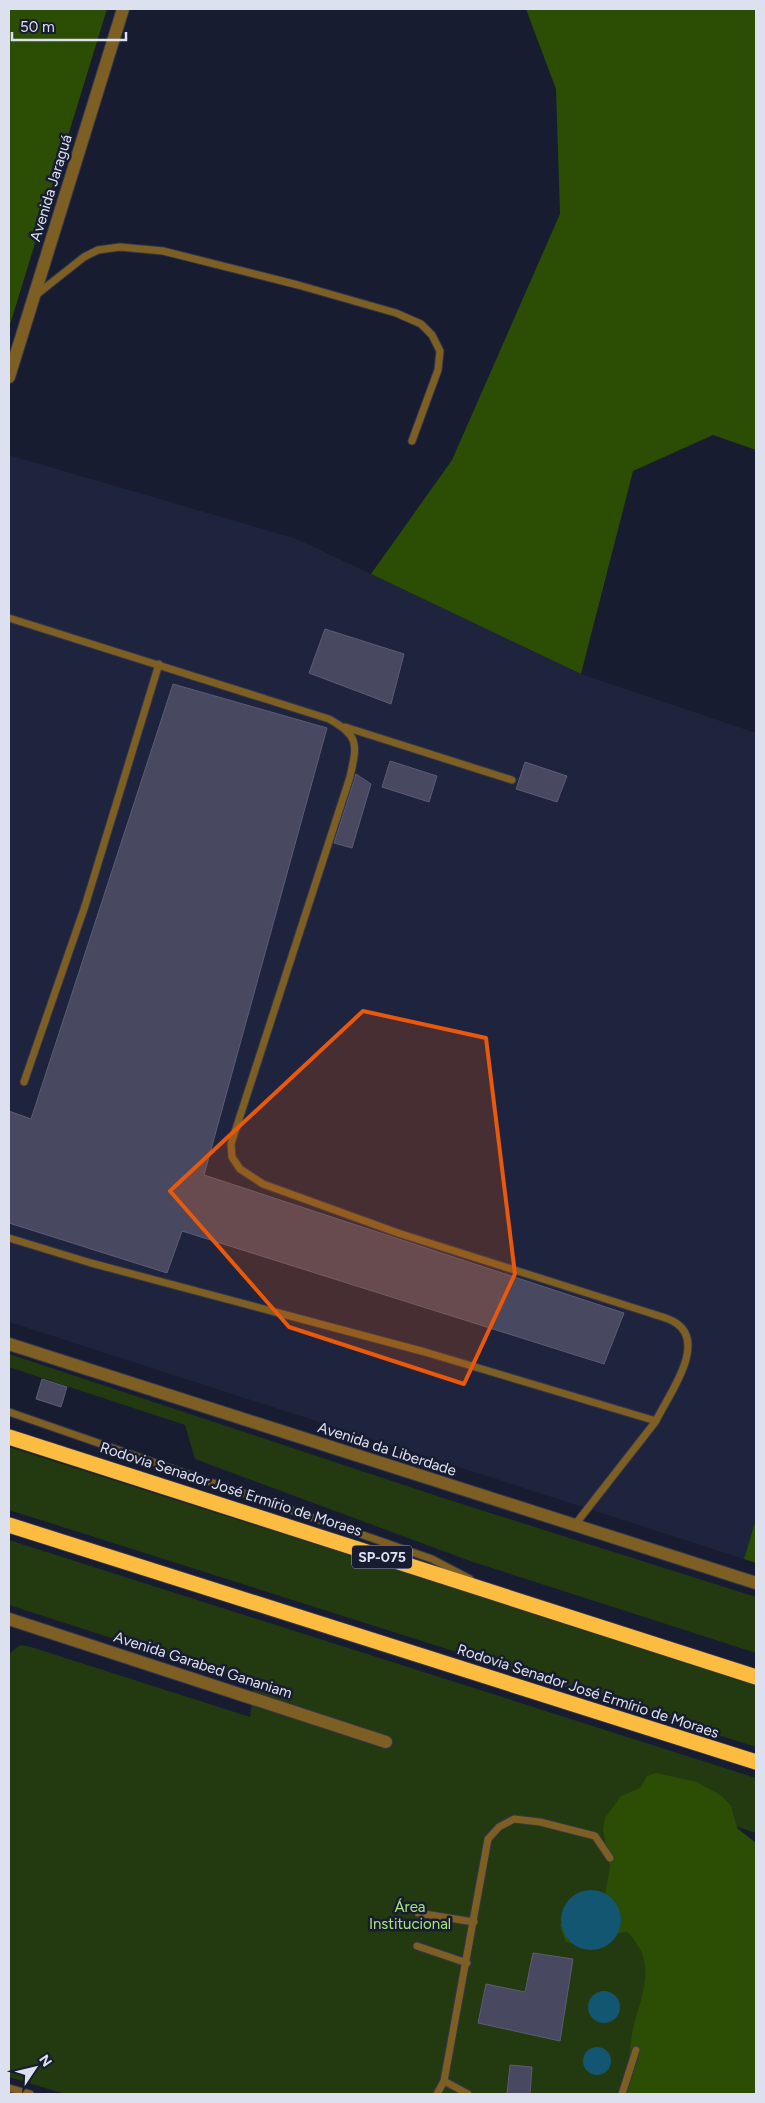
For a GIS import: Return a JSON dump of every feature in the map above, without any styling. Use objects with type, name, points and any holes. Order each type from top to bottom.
[{"type":"highway","name":"Rodovia Senador José Ermírio de Moraes","points":[[9,1436],[756,1677]]},
{"type":"highway","name":"Rodovia Senador José Ermírio de Moraes","points":[[9,1525],[756,1762]]},
{"type":"street","name":"Avenida Jaraguá","points":[[9,377],[123,9]]},
{"type":"street","name":"Avenida da Liberdade","points":[[9,1344],[756,1583]]},
{"type":"street","name":"Avenida Garabed Gananiam","points":[[9,1619],[386,1742]]},
{"type":"lane","points":[[34,297],[84,257],[98,250],[120,246],[163,251],[298,285],[396,314],[421,324],[432,335],[440,351],[438,370],[412,441]]},
{"type":"lane","points":[[9,618],[159,664],[329,719],[344,727],[512,780]]},
{"type":"lane","points":[[24,1082],[85,906],[159,664]]},
{"type":"lane","points":[[344,727],[354,737],[356,748],[350,776],[231,1144],[232,1157],[240,1169],[263,1184],[398,1233],[650,1313],[676,1323],[686,1334],[688,1357],[656,1421],[574,1526]]},
{"type":"lane","points":[[9,1238],[91,1263],[425,1352],[656,1421]]},
{"type":"lane","points":[[9,1412],[432,1559],[499,1594]]},
{"type":"lane","points":[[437,2094],[444,2081],[488,1839],[499,1827],[514,1819],[540,1822],[595,1836],[610,1858]]},
{"type":"lane","points":[[418,1913],[474,1922]]},
{"type":"lane","points":[[417,1946],[466,1962]]},
{"type":"lane","points":[[622,2094],[636,2050]]},
{"type":"lane","points":[[444,2081],[468,2094]]},
{"type":"lane","points":[[9,2088],[30,2094]]},
{"type":"highlighted area","points":[[363,1011],[486,1038],[515,1274],[464,1384],[289,1327],[170,1191]]},
{"type":"shaded area","points":[[9,455],[297,539],[581,674],[756,733],[756,1519],[744,1559],[9,1322]]},
{"type":"shaded area","points":[[591,1890],[607,1895],[612,1899],[616,1904],[621,1920],[616,1936],[612,1941],[607,1945],[591,1950],[575,1945],[570,1941],[566,1936],[561,1920],[566,1904],[570,1899],[575,1895]]},
{"type":"shaded area","points":[[604,1991],[610,1992],[615,1996],[619,2001],[619,2013],[615,2018],[610,2022],[604,2023],[598,2022],[593,2018],[589,2013],[588,2007],[589,2001],[593,1996],[598,1992]]},
{"type":"shaded area","points":[[597,2047],[607,2051],[611,2061],[607,2071],[597,2075],[587,2071],[583,2061],[587,2051]]},
{"type":"green space","points":[[9,9],[107,9],[9,328]]},
{"type":"green space","points":[[526,9],[756,9],[756,450],[713,435],[633,471],[581,674],[371,574],[452,460],[560,214],[556,89]]},
{"type":"green space","points":[[9,1354],[443,1498],[756,1597],[756,1653],[470,1561],[195,1459],[185,1425],[9,1367]]},
{"type":"green space","points":[[9,1447],[756,1685],[756,1747],[9,1510]]},
{"type":"green space","points":[[756,1519],[756,1563],[744,1559]]},
{"type":"green space","name":"Área Institucional","points":[[9,1540],[756,1778],[756,1833],[728,1824],[756,2094],[65,2094],[9,2077],[9,1654],[20,1645],[31,1647],[250,1717],[254,1684],[9,1605]]},
{"type":"green space","points":[[656,1773],[697,1782],[722,1796],[731,1806],[737,1828],[756,1843],[756,2094],[621,2094],[635,2020],[645,1982],[643,1957],[637,1944],[627,1932],[611,1936],[595,1946],[587,1947],[565,1941],[560,1925],[571,1908],[605,1895],[610,1866],[603,1830],[605,1818],[621,1796],[640,1788],[647,1776]]},
{"type":"building","points":[[325,629],[404,654],[391,704],[309,673]]},
{"type":"building","points":[[173,684],[327,728],[204,1175],[624,1313],[604,1364],[182,1231],[167,1273],[9,1223],[9,1111],[31,1119]]},
{"type":"building","points":[[390,761],[437,776],[429,802],[382,787]]},
{"type":"building","points":[[525,762],[567,776],[557,802],[516,789]]},
{"type":"building","points":[[356,774],[371,784],[352,848],[334,843]]},
{"type":"building","points":[[42,1379],[67,1387],[61,1407],[36,1399]]},
{"type":"building","points":[[533,1953],[573,1959],[560,2041],[478,2023],[486,1984],[525,1992]]},
{"type":"building","points":[[510,2065],[532,2067],[530,2094],[507,2094]]}]
